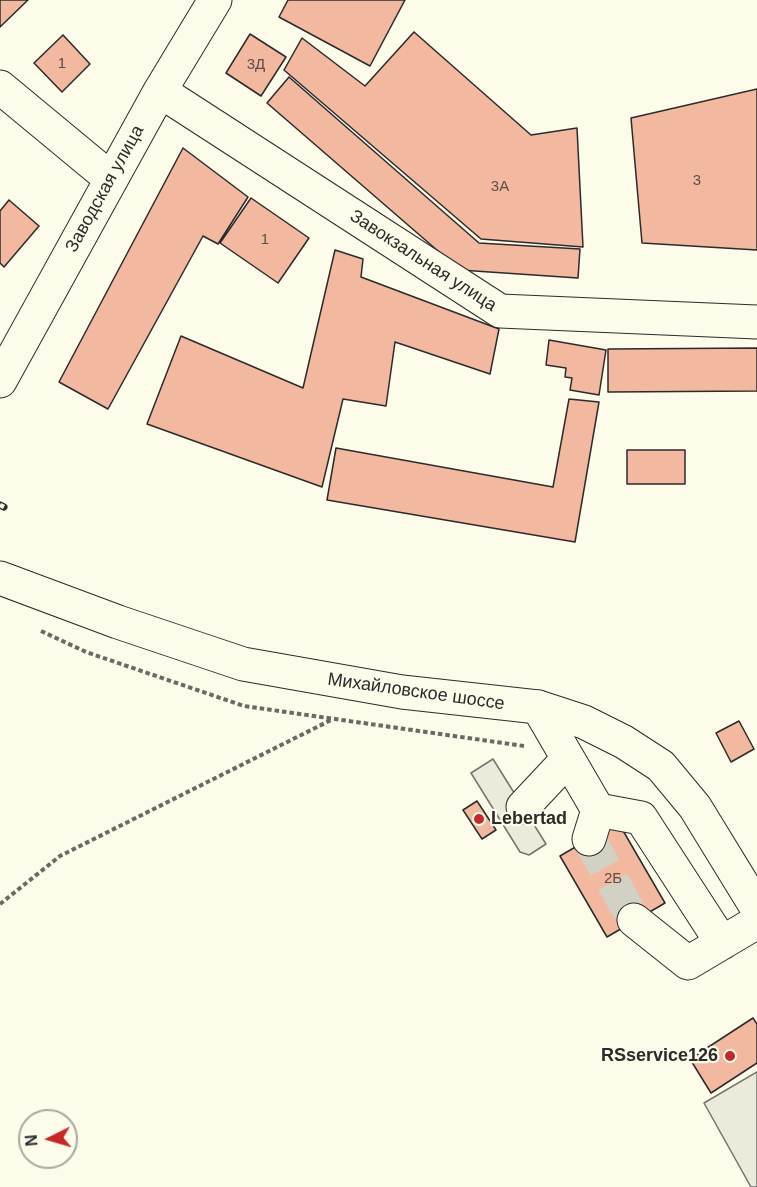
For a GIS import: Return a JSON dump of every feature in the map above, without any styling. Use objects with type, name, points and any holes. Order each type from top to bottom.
[{"type":"street","name":"Заводская улица","points":[[0,381],[159,91],[215,0]]},
{"type":"street","points":[[0,87],[111,179]]},
{"type":"street","name":"Завокзальная улица","points":[[159,91],[500,311],[757,322]]},
{"type":"street","name":"Михайловское шоссе","points":[[0,578],[118,622],[243,664],[402,692],[538,707],[584,722],[624,742],[661,766],[695,807],[757,908]]},
{"type":"street","points":[[538,707],[568,759],[593,824],[641,818],[722,943]]},
{"type":"street","points":[[523,807],[568,759]]},
{"type":"street","points":[[634,921],[688,963],[757,922]]},
{"type":"path","points":[[32,627],[86,652],[244,706],[536,748],[568,759]]},
{"type":"path","points":[[0,904],[60,856],[332,719]]},
{"type":"shaded area","points":[[493,759],[546,844],[529,855],[520,852],[471,773]]},
{"type":"shaded area","points":[[757,1072],[757,1187],[751,1187],[704,1103]]},
{"type":"building","points":[[0,0],[28,0],[0,27]]},
{"type":"building","points":[[288,0],[405,0],[370,66],[279,17]]},
{"type":"building","points":[[414,32],[531,135],[577,128],[583,247],[481,239],[284,70],[302,38],[365,86]]},
{"type":"building","points":[[250,34],[286,57],[261,96],[226,73]]},
{"type":"building","points":[[63,35],[90,64],[62,92],[34,63]]},
{"type":"building","points":[[289,77],[479,243],[580,249],[578,278],[460,270],[267,103]]},
{"type":"building","points":[[757,89],[757,250],[642,243],[631,118]]},
{"type":"building","points":[[183,148],[248,197],[218,244],[203,236],[108,409],[59,382]]},
{"type":"building","points":[[251,198],[309,238],[278,283],[220,243]]},
{"type":"building","points":[[9,200],[39,226],[4,267],[0,263],[0,211]]},
{"type":"building","points":[[335,250],[363,259],[361,277],[499,329],[490,374],[395,342],[386,406],[343,399],[322,487],[147,424],[181,336],[303,388]]},
{"type":"building","points":[[549,340],[606,350],[599,395],[570,390],[572,378],[565,377],[566,368],[546,365]]},
{"type":"building","points":[[757,348],[757,391],[608,392],[608,349]]},
{"type":"building","points":[[569,399],[599,402],[575,542],[327,500],[336,448],[553,487]]},
{"type":"building","points":[[627,450],[685,450],[685,484],[627,484]]},
{"type":"building","points":[[739,721],[754,749],[731,762],[716,733]]},
{"type":"building","points":[[477,801],[496,830],[482,839],[463,810]]},
{"type":"building","points":[[618,822],[665,903],[607,937],[560,856]]},
{"type":"building","points":[[753,1018],[757,1024],[757,1063],[711,1093],[690,1059]]},
{"type":"tunnel","points":[[589,839],[634,920]]},
{"type":"railway","points":[[0,505],[4,507]]},
{"type":"place","name":"Lebertad","points":[[479,819]]},
{"type":"place","name":"RSservice126","points":[[730,1056]]}]
